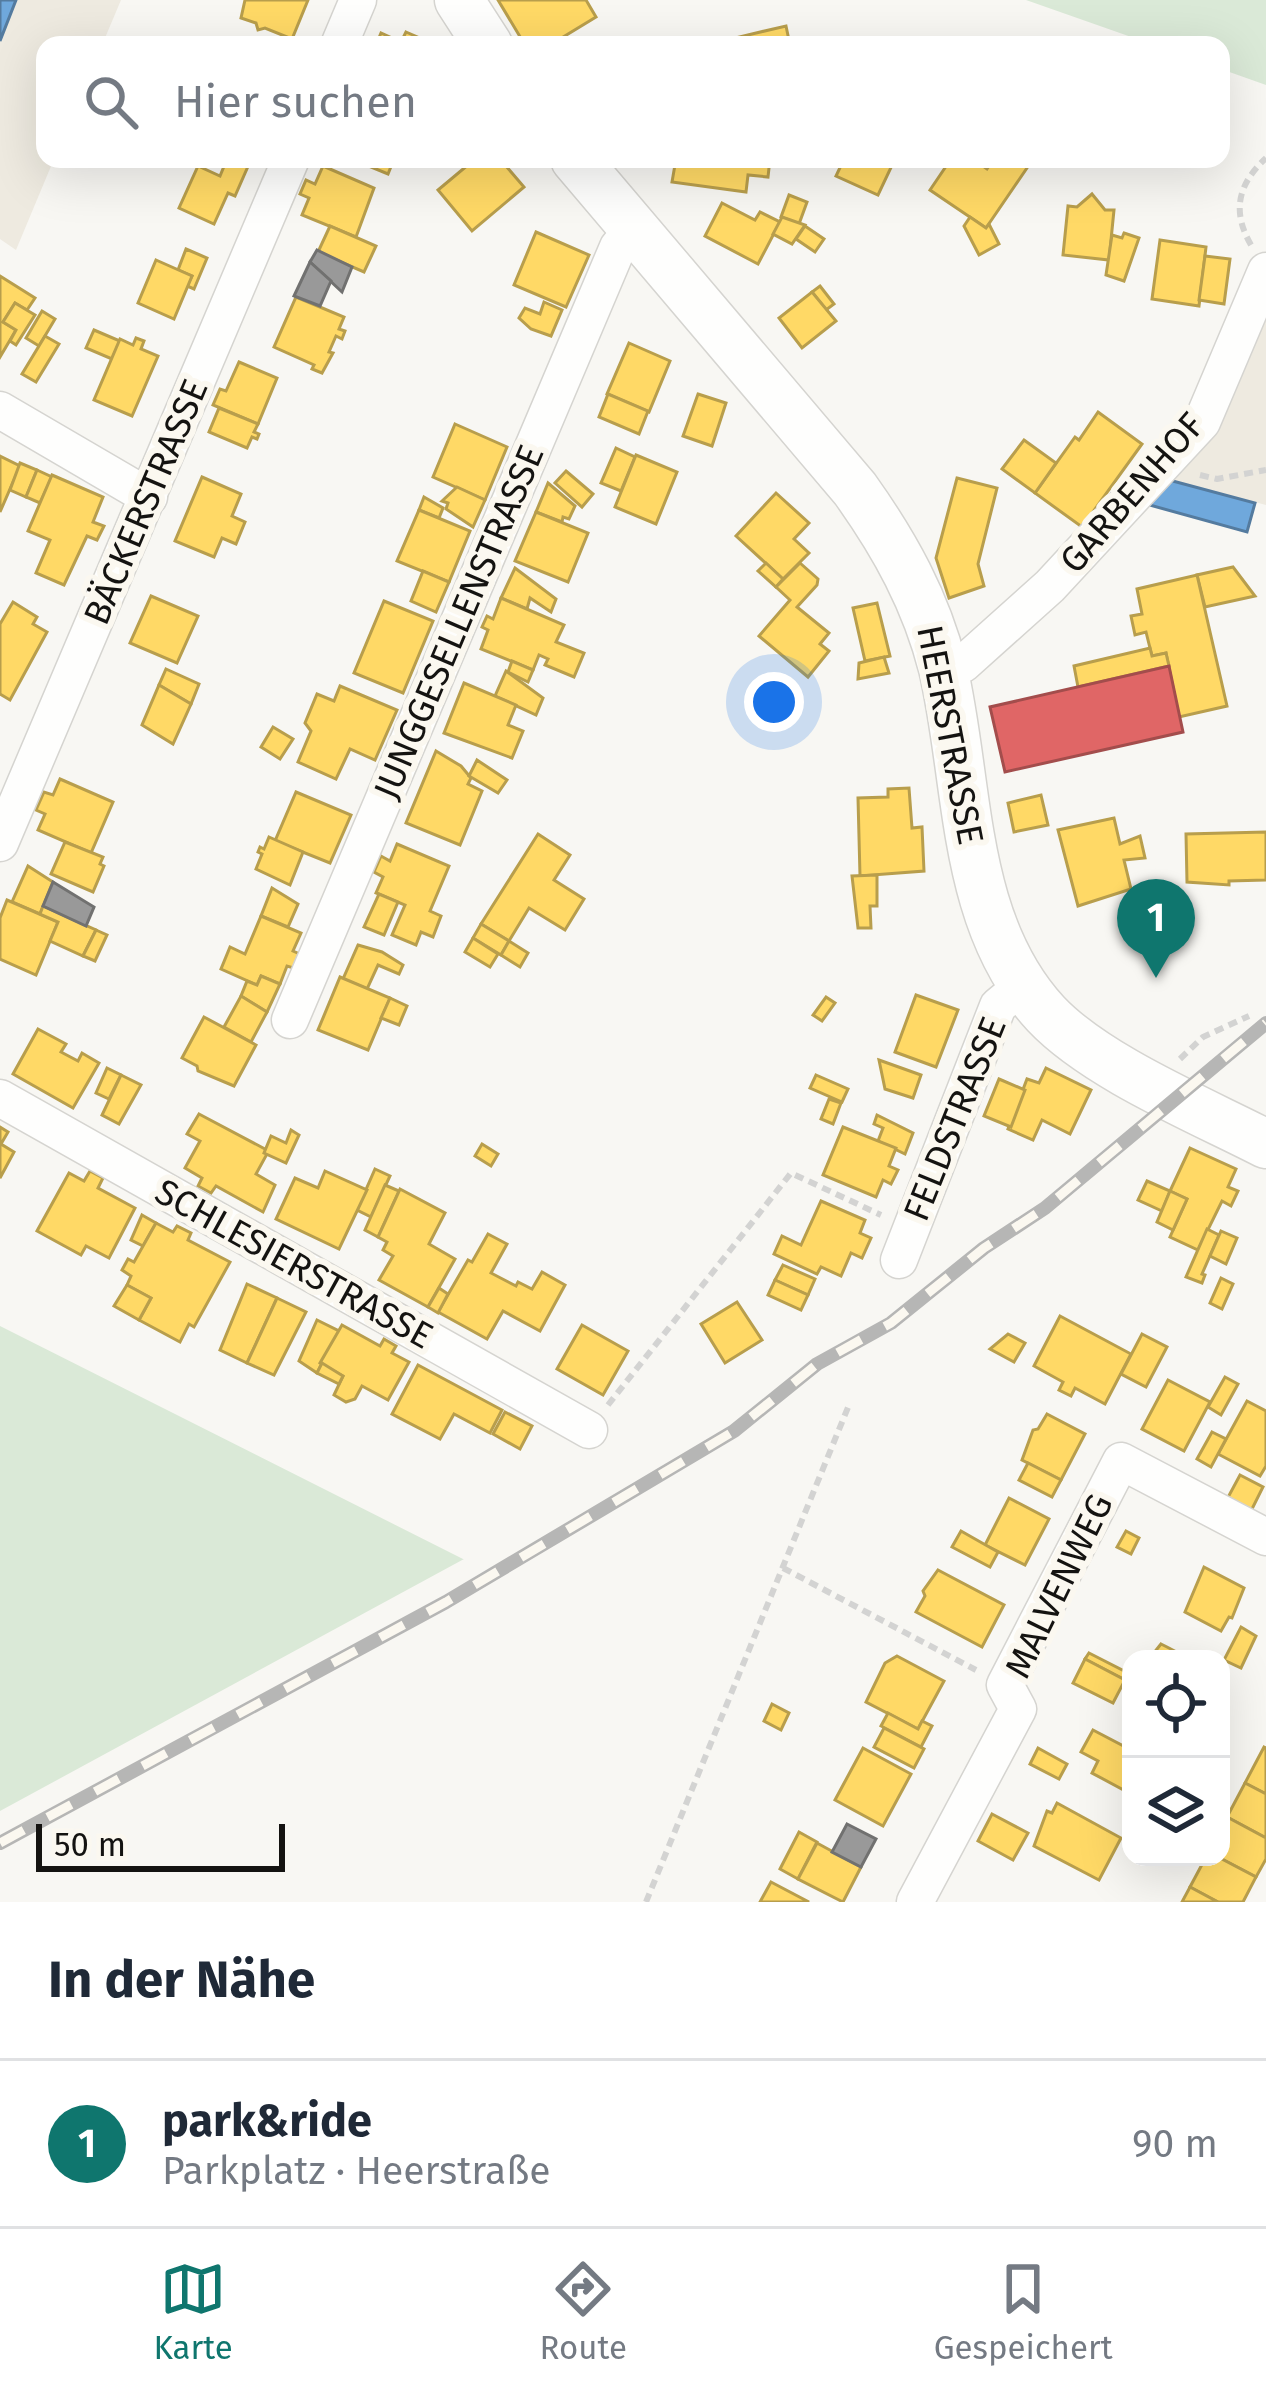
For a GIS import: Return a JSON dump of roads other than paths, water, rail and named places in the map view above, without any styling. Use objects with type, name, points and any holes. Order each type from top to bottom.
[{"type":"street","points":[[343,36],[358,0]]},
{"type":"street","points":[[459,0],[482,36]]},
{"type":"street","name":"BÄCKERSTRASSE","points":[[0,843],[12,780],[149,497],[287,168]]},
{"type":"street","name":"HEERSTRASSE","points":[[582,168],[855,489],[893,542],[923,603],[943,669],[979,881],[999,946],[1022,986],[1086,1048],[1266,1144]]},
{"type":"street","name":"JUNGGESELLENSTRASSE","points":[[290,1020],[618,247],[634,229]]},
{"type":"street","name":"GARBENHOF","points":[[943,669],[963,664],[1050,586],[1202,422],[1266,271]]},
{"type":"street","points":[[0,410],[149,497]]},
{"type":"street","name":"FELDSTRASSE","points":[[906,1245],[998,1006],[1022,986]]},
{"type":"street","name":"SCHLESIERSTRASSE","points":[[0,1098],[589,1430]]},
{"type":"street","name":"MALVENWEG","points":[[915,1902],[1018,1709],[1005,1685],[1121,1461],[1266,1537]]},
{"type":"railway","points":[[0,1843],[446,1602],[734,1431],[817,1364],[891,1323],[984,1248],[1045,1208],[1266,1023]]},
{"type":"place","name":"park&ride","points":[[1156,978]]}]
